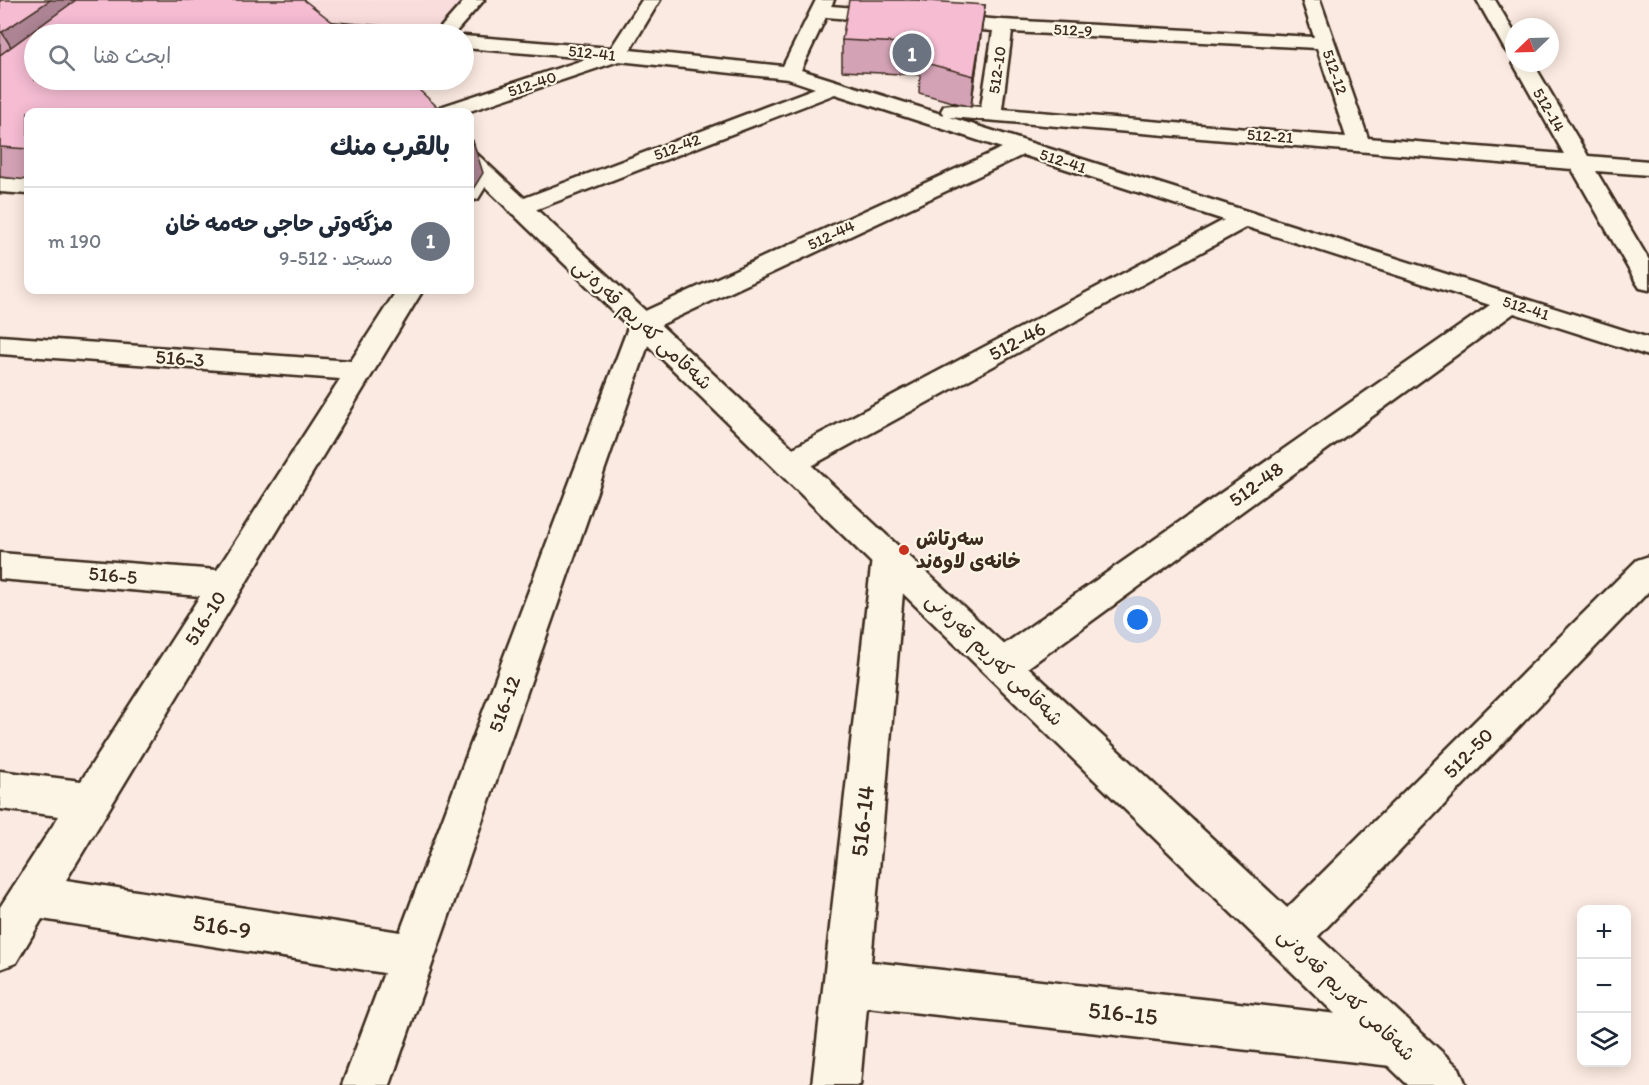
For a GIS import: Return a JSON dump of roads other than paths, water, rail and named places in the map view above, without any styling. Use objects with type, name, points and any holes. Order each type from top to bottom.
[{"type":"street","points":[[453,24],[475,0]]},
{"type":"street","points":[[616,55],[651,0]]},
{"type":"street","name":"512-12","points":[[1311,0],[1359,143]]},
{"type":"street","points":[[1486,0],[1505,33]]},
{"type":"street","points":[[790,74],[823,5]]},
{"type":"street","name":"512-9","points":[[823,5],[1003,26],[1325,43]]},
{"type":"street","name":"512-10","points":[[991,115],[1003,26]]},
{"type":"street","name":"512-41","points":[[474,43],[616,55],[790,74],[1649,347]]},
{"type":"street","name":"512-40","points":[[460,108],[616,55]]},
{"type":"street","name":"512-14","points":[[1527,72],[1649,282]]},
{"type":"street","name":"512-42","points":[[519,208],[835,87]]},
{"type":"street","name":"512-21","points":[[890,105],[991,115],[1578,159],[1649,168]]},
{"type":"street","name":"512-44","points":[[642,323],[1020,148]]},
{"type":"street","name":"شەقامی کەریم قەرەنی","points":[[474,176],[519,208],[642,323],[1442,1085]]},
{"type":"street","points":[[0,185],[24,187]]},
{"type":"street","name":"512-46","points":[[789,464],[1244,219]]},
{"type":"street","name":"516-10","points":[[0,947],[408,294]]},
{"type":"street","name":"512-48","points":[[1002,666],[1511,303]]},
{"type":"street","name":"516-12","points":[[366,1085],[642,323]]},
{"type":"street","name":"516-3","points":[[0,345],[360,370]]},
{"type":"street","name":"516-14","points":[[836,1085],[889,558]]},
{"type":"street","name":"516-5","points":[[0,566],[226,585]]},
{"type":"street","name":"512-50","points":[[1288,937],[1649,569]]},
{"type":"street","points":[[0,790],[92,801]]},
{"type":"street","name":"516-9","points":[[32,896],[413,956]]},
{"type":"street","name":"516-15","points":[[846,982],[1400,1044]]},
{"type":"place","name":"مزگەوتی حاجی حەمە خان","points":[[912,53]]},
{"type":"place","name":"سەرتاش خانەی لاوەند","points":[[904,550]]}]
